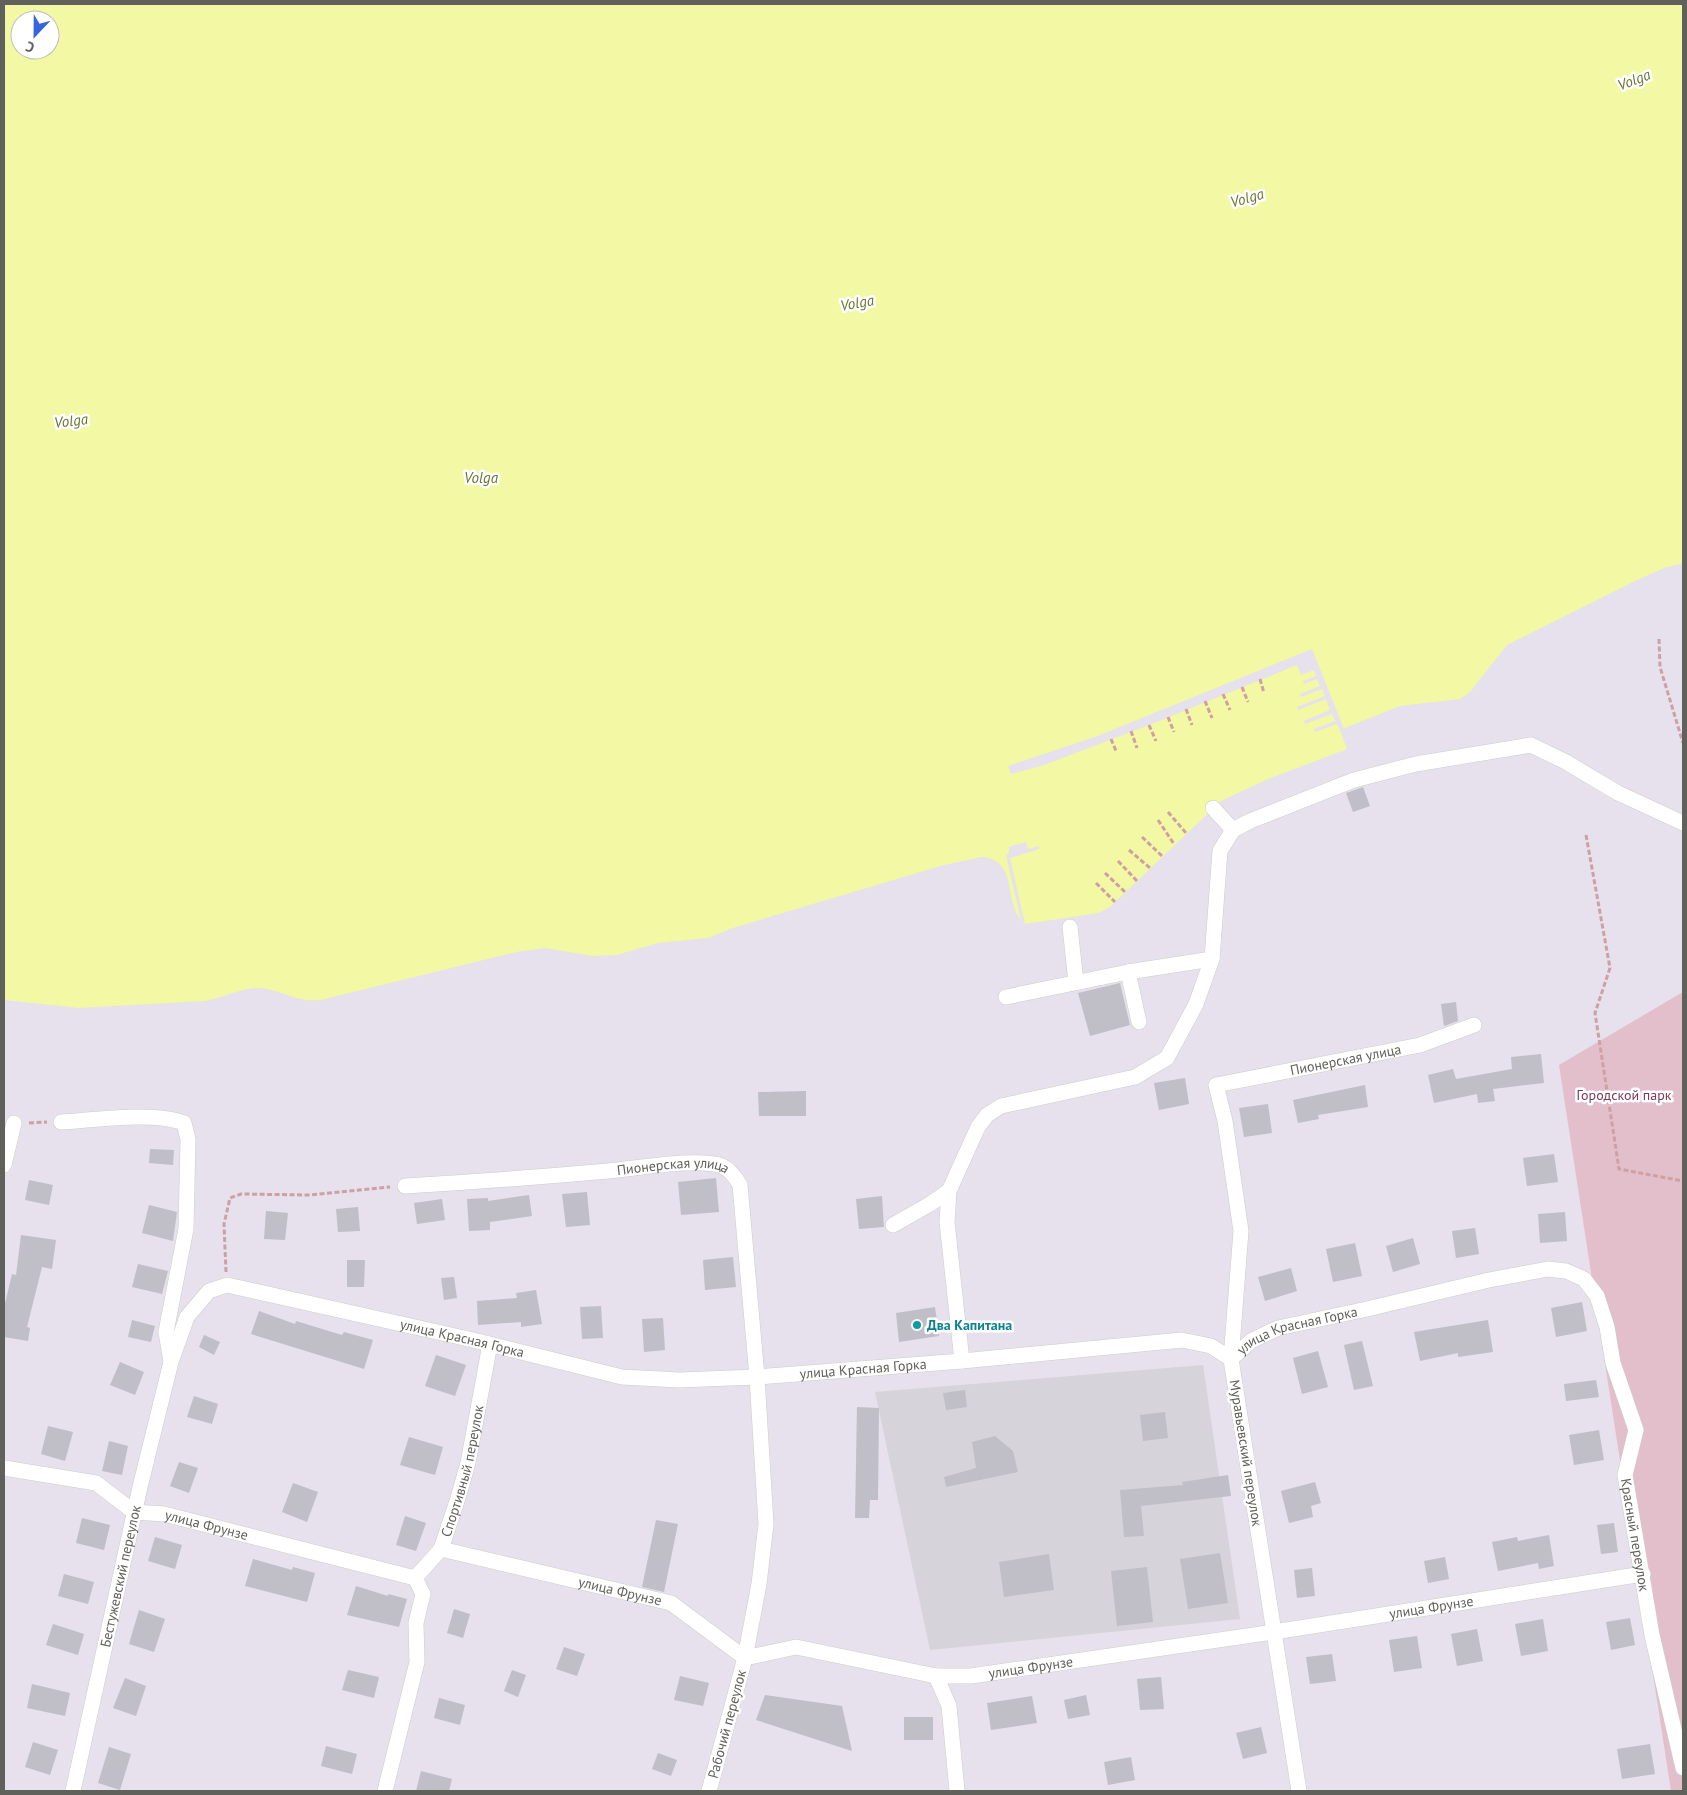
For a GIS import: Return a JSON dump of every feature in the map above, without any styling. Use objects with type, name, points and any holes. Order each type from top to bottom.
[{"type":"street","points":[[962,1362],[947,1222],[949,1191],[978,1127],[987,1115],[1001,1106],[1135,1077],[1167,1058],[1196,1004],[1212,959],[1220,851],[1233,830],[1250,821],[1354,780],[1416,764],[1531,745],[1566,762],[1618,794],[1683,823]]},
{"type":"street","points":[[1213,808],[1233,830]]},
{"type":"street","points":[[1070,927],[1076,982]]},
{"type":"street","points":[[1006,997],[1128,972],[1212,959]]},
{"type":"street","points":[[1128,972],[1139,1022]]},
{"type":"street","name":"Пионерская улица","points":[[1216,1085],[1420,1045],[1474,1025]]},
{"type":"street","name":"Муравьевский переулок","points":[[1216,1085],[1225,1121],[1241,1231],[1232,1359],[1299,1791]]},
{"type":"street","points":[[60,1122],[172,1118],[184,1123],[188,1139],[186,1229],[166,1332],[171,1362]]},
{"type":"street","points":[[4,1165],[14,1123]]},
{"type":"street","name":"Пионерская улица","points":[[405,1186],[517,1180],[678,1165],[723,1166],[733,1174],[740,1186],[757,1377],[766,1524],[759,1584],[746,1658]]},
{"type":"street","points":[[893,1225],[949,1191]]},
{"type":"street","name":"улица Красная Горка","points":[[227,1285],[490,1344],[622,1376],[679,1380],[757,1377],[962,1362],[1182,1340],[1211,1346],[1232,1359],[1251,1342],[1278,1328],[1489,1280],[1548,1269],[1566,1271],[1584,1280]]},
{"type":"street","name":"Красный переулок","points":[[1584,1280],[1597,1296],[1608,1328],[1612,1363],[1636,1430],[1625,1474],[1652,1635],[1683,1768]]},
{"type":"street","points":[[171,1362],[187,1317],[208,1291],[227,1285]]},
{"type":"street","name":"Спортивный переулок","points":[[415,1578],[441,1549],[468,1463],[490,1344]]},
{"type":"street","name":"Бестужевский переулок","points":[[73,1791],[134,1512],[171,1362]]},
{"type":"street","points":[[4,1468],[96,1483],[134,1512]]},
{"type":"street","name":"улица Фрунзе","points":[[134,1512],[164,1514],[415,1578]]},
{"type":"street","name":"улица Фрунзе","points":[[441,1549],[671,1603],[746,1658],[796,1647],[936,1676],[971,1676],[1274,1632],[1643,1574]]},
{"type":"street","points":[[385,1791],[418,1662],[416,1623],[423,1594],[415,1578]]},
{"type":"street","name":"Рабочий переулок","points":[[709,1791],[746,1658]]},
{"type":"street","points":[[936,1676],[949,1706],[957,1791]]},
{"type":"path","points":[[1659,639],[1660,667],[1683,743]]},
{"type":"path","points":[[1260,679],[1264,692]]},
{"type":"path","points":[[1242,686],[1248,702]]},
{"type":"path","points":[[1223,694],[1230,710]]},
{"type":"path","points":[[1205,701],[1212,718]]},
{"type":"path","points":[[1186,709],[1192,725]]},
{"type":"path","points":[[1168,717],[1174,732]]},
{"type":"path","points":[[1149,725],[1156,741]]},
{"type":"path","points":[[1131,731],[1137,748]]},
{"type":"path","points":[[1111,739],[1116,751]]},
{"type":"path","points":[[1168,812],[1186,832]]},
{"type":"path","points":[[1158,820],[1174,844]]},
{"type":"path","points":[[1586,835],[1610,968],[1595,1014],[1619,1169],[1683,1181]]},
{"type":"path","points":[[1142,837],[1162,856]]},
{"type":"path","points":[[1129,850],[1150,868]]},
{"type":"path","points":[[1118,861],[1137,880]]},
{"type":"path","points":[[1105,873],[1125,892]]},
{"type":"path","points":[[1096,883],[1115,902]]},
{"type":"path","points":[[14,1123],[60,1122]]},
{"type":"path","points":[[227,1285],[224,1224],[230,1198],[241,1194],[310,1195],[405,1186]]},
{"type":"shaded area","points":[[1203,1365],[1240,1619],[930,1650],[875,1392]]},
{"type":"green space","name":"Городской парк","points":[[1683,992],[1683,1791],[1671,1791],[1559,1065]]},
{"type":"water","name":"Volga","points":[[4,4],[1683,4],[1683,563],[1664,568],[1635,581],[1507,645],[1470,692],[1460,699],[1400,706],[1340,730],[1347,749],[1268,779],[1221,801],[1111,906],[1099,913],[1025,924],[1018,916],[1014,906],[1009,884],[1002,866],[994,860],[982,857],[944,865],[733,928],[708,938],[658,943],[617,955],[592,956],[545,948],[516,952],[321,1000],[304,1000],[270,990],[252,988],[205,1001],[79,1008],[4,1000]]},
{"type":"pier","points":[[1312,649],[1344,729],[1340,730],[1337,724],[1315,732],[1314,729],[1335,721],[1332,714],[1305,724],[1304,721],[1330,710],[1326,699],[1298,710],[1297,707],[1325,696],[1322,689],[1301,697],[1300,694],[1320,686],[1317,679],[1304,684],[1303,681],[1316,676],[1314,670],[1301,675],[1297,665],[1149,725],[1044,765],[1011,774],[1008,766],[1095,737]]},
{"type":"pier","points":[[1026,842],[1028,849],[1039,846],[1039,849],[1010,858],[1025,924],[1021,920],[1006,855],[1009,853],[1009,847]]},
{"type":"building","points":[[1363,787],[1370,806],[1353,812],[1346,793]]},
{"type":"building","points":[[1120,983],[1130,1025],[1090,1036],[1078,993]]},
{"type":"building","points":[[1456,1002],[1458,1021],[1444,1026],[1441,1004]]},
{"type":"building","points":[[1541,1054],[1544,1083],[1493,1089],[1495,1101],[1478,1103],[1477,1094],[1434,1103],[1428,1075],[1453,1069],[1456,1079],[1512,1069],[1511,1057]]},
{"type":"building","points":[[1185,1078],[1189,1104],[1159,1110],[1154,1083]]},
{"type":"building","points":[[1365,1085],[1368,1107],[1318,1115],[1319,1119],[1298,1123],[1293,1100]]},
{"type":"building","points":[[806,1091],[806,1116],[759,1116],[758,1092]]},
{"type":"building","points":[[1268,1104],[1272,1133],[1244,1137],[1239,1108]]},
{"type":"building","points":[[150,1149],[174,1150],[173,1165],[149,1163]]},
{"type":"building","points":[[1554,1154],[1558,1182],[1527,1186],[1523,1158]]},
{"type":"building","points":[[716,1178],[719,1212],[681,1215],[678,1182]]},
{"type":"building","points":[[29,1180],[53,1185],[49,1205],[25,1200]]},
{"type":"building","points":[[587,1192],[590,1225],[566,1227],[562,1194]]},
{"type":"building","points":[[529,1195],[532,1216],[490,1222],[490,1230],[469,1231],[467,1199],[488,1198],[488,1201]]},
{"type":"building","points":[[882,1196],[884,1227],[859,1229],[856,1199]]},
{"type":"building","points":[[442,1199],[445,1220],[417,1224],[414,1203]]},
{"type":"building","points":[[149,1205],[177,1212],[173,1241],[142,1233]]},
{"type":"building","points":[[358,1207],[360,1231],[338,1232],[336,1209]]},
{"type":"building","points":[[266,1211],[288,1213],[285,1240],[264,1239]]},
{"type":"building","points":[[1565,1212],[1567,1241],[1540,1243],[1538,1214]]},
{"type":"building","points":[[1475,1228],[1479,1254],[1456,1258],[1452,1231]]},
{"type":"building","points":[[21,1235],[56,1240],[52,1269],[42,1267],[27,1327],[30,1328],[28,1341],[4,1337],[4,1308],[12,1274],[16,1275]]},
{"type":"building","points":[[1413,1238],[1420,1264],[1393,1272],[1386,1246]]},
{"type":"building","points":[[1355,1243],[1362,1276],[1333,1282],[1326,1249]]},
{"type":"building","points":[[733,1257],[736,1287],[705,1290],[703,1260]]},
{"type":"building","points":[[347,1260],[365,1260],[364,1287],[347,1287]]},
{"type":"building","points":[[138,1264],[168,1271],[162,1294],[132,1287]]},
{"type":"building","points":[[1291,1268],[1297,1291],[1265,1301],[1258,1277]]},
{"type":"building","points":[[454,1277],[457,1298],[444,1300],[441,1278]]},
{"type":"building","points":[[536,1290],[542,1324],[521,1327],[521,1322],[478,1325],[477,1301],[517,1298],[516,1293]]},
{"type":"building","points":[[1582,1302],[1587,1331],[1556,1337],[1551,1308]]},
{"type":"building","points":[[601,1306],[603,1338],[582,1339],[580,1307]]},
{"type":"building","name":"Два Капитана","points":[[935,1307],[939,1336],[899,1342],[896,1313]]},
{"type":"building","points":[[259,1311],[295,1324],[296,1321],[342,1335],[344,1332],[373,1340],[364,1369],[251,1334]]},
{"type":"building","points":[[663,1318],[665,1350],[644,1352],[642,1319]]},
{"type":"building","points":[[132,1320],[155,1326],[151,1342],[128,1337]]},
{"type":"building","points":[[1488,1320],[1493,1352],[1458,1357],[1458,1353],[1420,1361],[1414,1332]]},
{"type":"building","points":[[204,1335],[220,1342],[214,1355],[199,1347]]},
{"type":"building","points":[[1362,1341],[1373,1386],[1354,1390],[1344,1345]]},
{"type":"building","points":[[1318,1351],[1328,1387],[1302,1394],[1293,1358]]},
{"type":"building","points":[[436,1355],[466,1365],[455,1396],[425,1386]]},
{"type":"building","points":[[120,1362],[144,1372],[135,1395],[110,1385]]},
{"type":"building","points":[[1596,1380],[1599,1397],[1566,1401],[1564,1384]]},
{"type":"building","points":[[965,1390],[967,1407],[946,1410],[943,1393]]},
{"type":"building","points":[[194,1396],[218,1404],[212,1424],[187,1417]]},
{"type":"building","points":[[857,1407],[879,1408],[878,1500],[870,1500],[869,1518],[855,1518]]},
{"type":"building","points":[[1165,1412],[1168,1438],[1143,1441],[1140,1415]]},
{"type":"building","points":[[48,1426],[73,1432],[65,1461],[41,1454]]},
{"type":"building","points":[[1599,1430],[1604,1460],[1574,1465],[1569,1435]]},
{"type":"building","points":[[995,1436],[1013,1451],[1018,1472],[946,1487],[944,1477],[976,1468],[972,1442]]},
{"type":"building","points":[[409,1437],[443,1447],[435,1475],[400,1465]]},
{"type":"building","points":[[109,1441],[128,1446],[122,1475],[102,1471]]},
{"type":"building","points":[[179,1462],[198,1468],[189,1493],[170,1486]]},
{"type":"building","points":[[1228,1475],[1231,1496],[1141,1506],[1144,1536],[1124,1537],[1120,1490],[1183,1485],[1182,1482]]},
{"type":"building","points":[[1315,1482],[1321,1503],[1311,1506],[1313,1517],[1289,1523],[1281,1491]]},
{"type":"building","points":[[293,1483],[318,1492],[307,1522],[282,1512]]},
{"type":"building","points":[[405,1516],[426,1523],[416,1551],[396,1545]]},
{"type":"building","points":[[82,1518],[110,1525],[104,1550],[76,1543]]},
{"type":"building","points":[[656,1520],[678,1524],[664,1592],[642,1587]]},
{"type":"building","points":[[1614,1523],[1618,1552],[1601,1554],[1597,1525]]},
{"type":"building","points":[[1549,1535],[1554,1566],[1539,1569],[1538,1563],[1498,1571],[1492,1542],[1517,1537],[1518,1541]]},
{"type":"building","points":[[155,1537],[182,1545],[175,1569],[148,1561]]},
{"type":"building","points":[[1220,1553],[1228,1603],[1188,1609],[1180,1559]]},
{"type":"building","points":[[1049,1554],[1054,1590],[1004,1597],[999,1562]]},
{"type":"building","points":[[1445,1557],[1449,1579],[1428,1583],[1424,1561]]},
{"type":"building","points":[[253,1559],[292,1570],[293,1567],[315,1573],[307,1602],[245,1586]]},
{"type":"building","points":[[1147,1567],[1153,1622],[1117,1626],[1111,1571]]},
{"type":"building","points":[[1312,1568],[1315,1596],[1297,1598],[1294,1570]]},
{"type":"building","points":[[64,1574],[94,1582],[88,1604],[58,1596]]},
{"type":"building","points":[[356,1586],[388,1596],[388,1594],[407,1599],[399,1627],[347,1615]]},
{"type":"building","points":[[454,1609],[470,1614],[463,1638],[447,1633]]},
{"type":"building","points":[[139,1610],[165,1619],[154,1652],[129,1644]]},
{"type":"building","points":[[1630,1618],[1635,1645],[1611,1650],[1606,1622]]},
{"type":"building","points":[[1543,1619],[1548,1651],[1521,1656],[1515,1624]]},
{"type":"building","points":[[53,1624],[84,1634],[78,1655],[46,1645]]},
{"type":"building","points":[[1477,1629],[1483,1661],[1457,1666],[1451,1634]]},
{"type":"building","points":[[1417,1636],[1422,1668],[1394,1672],[1389,1640]]},
{"type":"building","points":[[564,1647],[585,1654],[577,1676],[556,1669]]},
{"type":"building","points":[[1332,1654],[1336,1681],[1310,1684],[1306,1657]]},
{"type":"building","points":[[348,1670],[379,1677],[374,1698],[342,1690]]},
{"type":"building","points":[[512,1670],[526,1675],[518,1697],[504,1691]]},
{"type":"building","points":[[680,1676],[709,1683],[703,1706],[674,1700]]},
{"type":"building","points":[[1161,1677],[1164,1709],[1140,1710],[1137,1679]]},
{"type":"building","points":[[125,1678],[146,1686],[136,1716],[113,1708]]},
{"type":"building","points":[[32,1684],[70,1693],[65,1716],[27,1708]]},
{"type":"building","points":[[765,1695],[842,1706],[852,1751],[756,1720]]},
{"type":"building","points":[[1086,1695],[1090,1715],[1068,1719],[1064,1700]]},
{"type":"building","points":[[1032,1696],[1037,1723],[991,1730],[987,1703]]},
{"type":"building","points":[[439,1698],[465,1705],[460,1725],[434,1718]]},
{"type":"building","points":[[904,1717],[933,1717],[933,1740],[904,1740]]},
{"type":"building","points":[[1261,1727],[1267,1753],[1243,1759],[1236,1733]]},
{"type":"building","points":[[33,1742],[58,1750],[50,1775],[25,1767]]},
{"type":"building","points":[[1650,1744],[1655,1774],[1622,1779],[1617,1749]]},
{"type":"building","points":[[326,1746],[357,1754],[352,1774],[321,1766]]},
{"type":"building","points":[[109,1747],[131,1754],[120,1790],[98,1783]]},
{"type":"building","points":[[658,1753],[677,1760],[671,1776],[652,1769]]},
{"type":"building","points":[[1131,1757],[1135,1780],[1108,1785],[1104,1762]]},
{"type":"building","points":[[421,1771],[452,1779],[449,1791],[416,1791]]},
{"type":"place","name":"Два Капитана","points":[[917,1325]]}]
